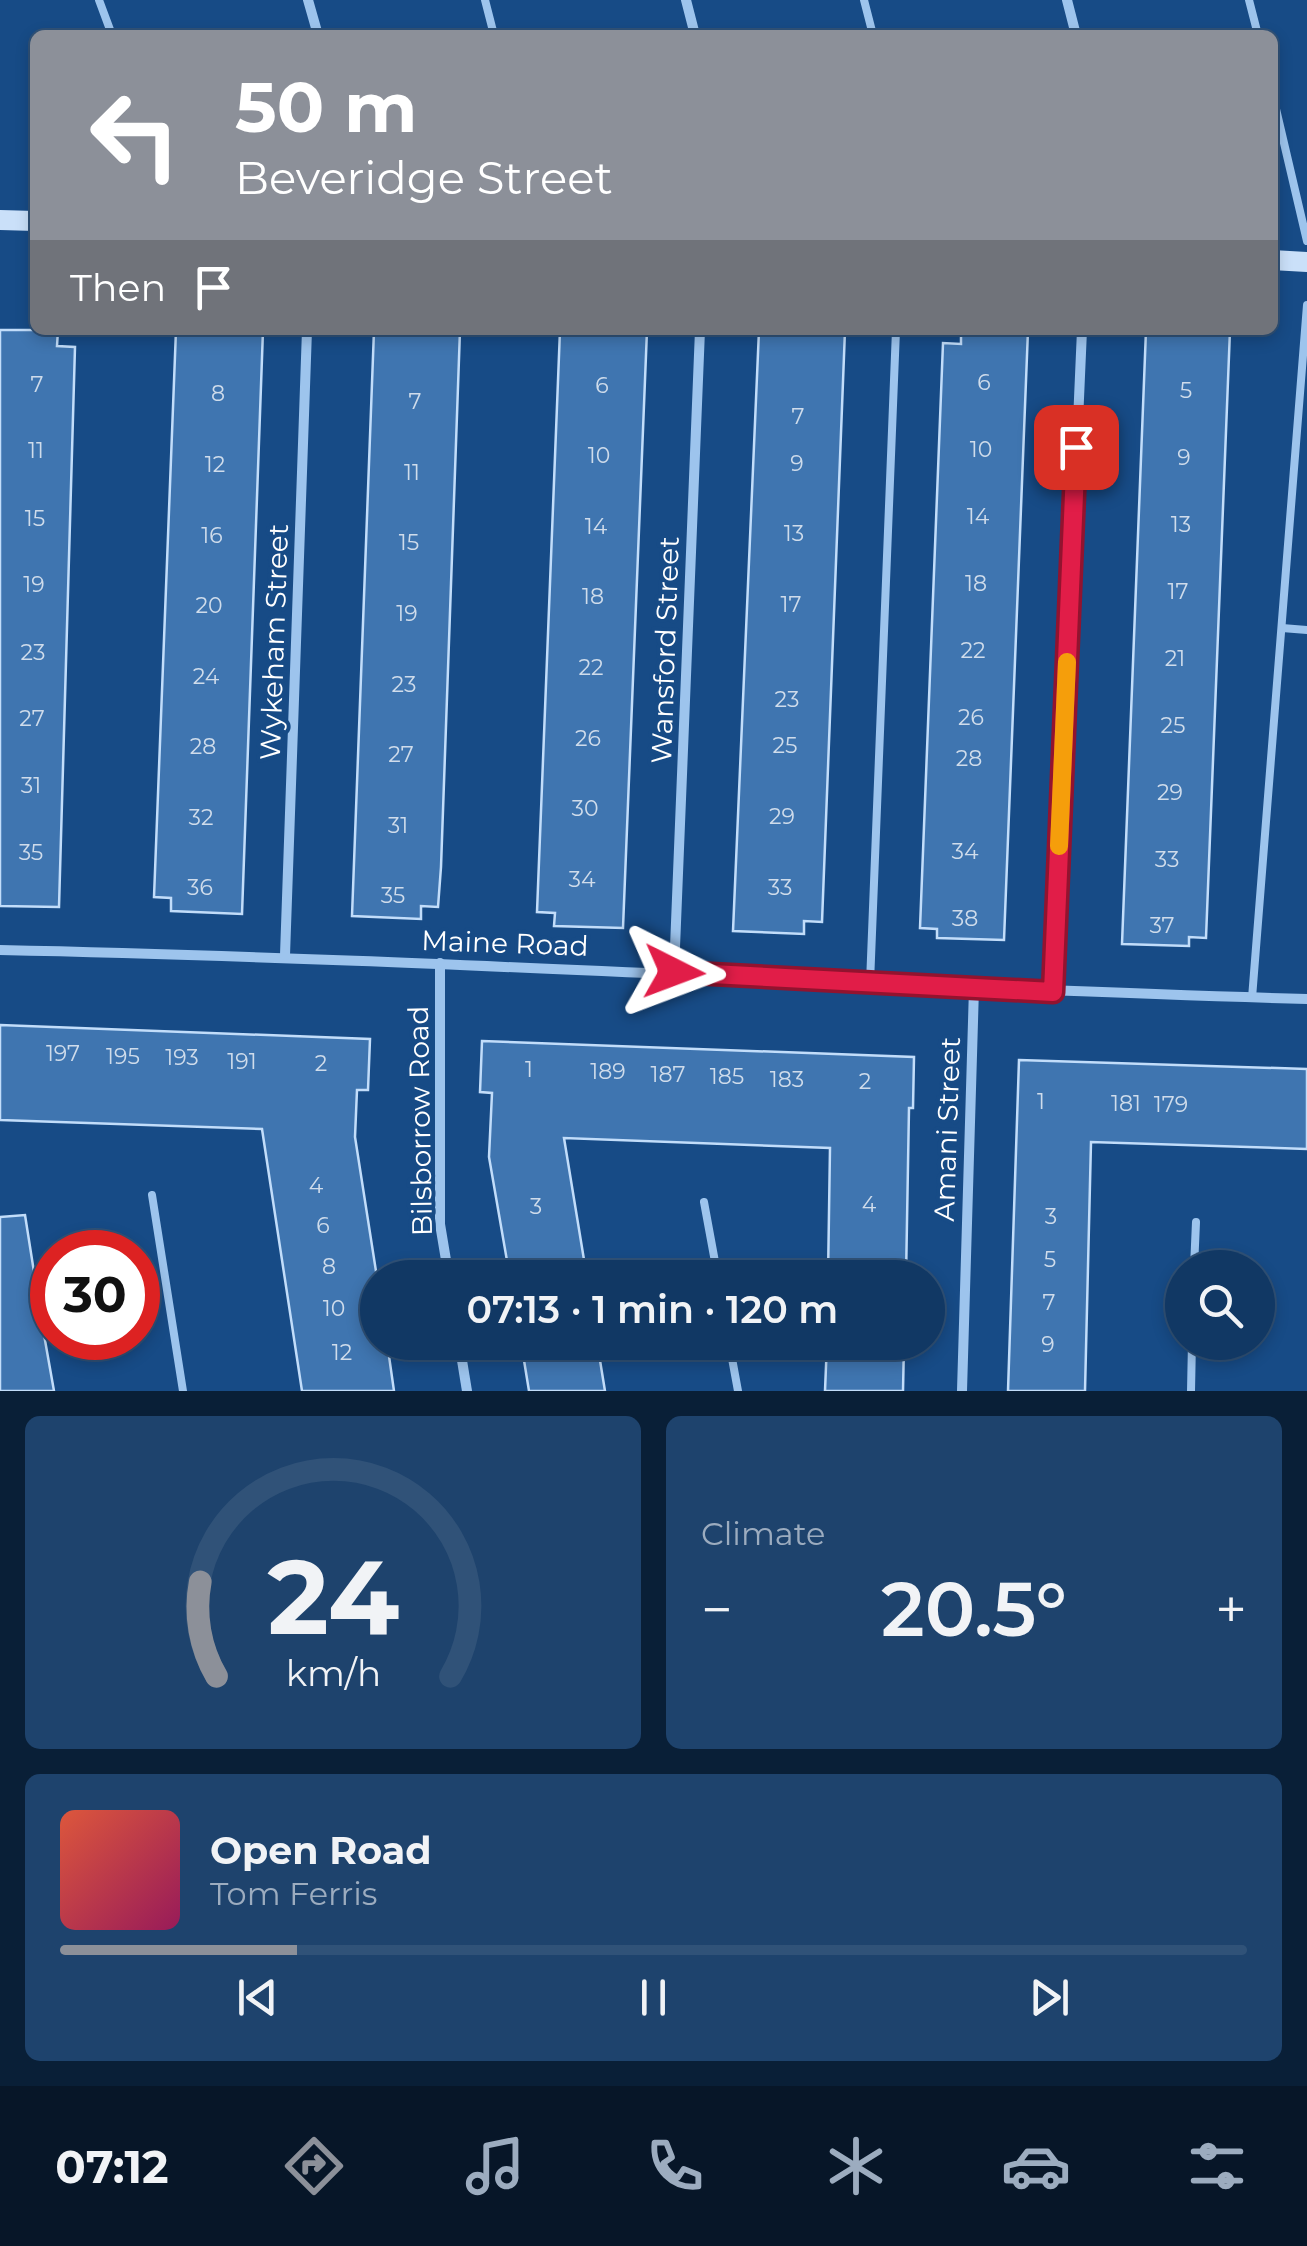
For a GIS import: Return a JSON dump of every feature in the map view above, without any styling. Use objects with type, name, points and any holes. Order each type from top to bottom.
[{"type":"street","points":[[308,0],[317,30]]},
{"type":"street","points":[[686,0],[694,30]]},
{"type":"street","points":[[1066,0],[1075,30]]},
{"type":"street","points":[[0,220],[30,221]]},
{"type":"street","points":[[1278,260],[1307,262]]},
{"type":"street","name":"Wykeham Street","points":[[285,956],[307,335]]},
{"type":"street","name":"Wansford Street","points":[[674,972],[700,335]]},
{"type":"street","points":[[1053,992],[1082,335]]},
{"type":"street","name":"Maine Road","points":[[0,950],[285,956],[1053,992],[1307,999]]},
{"type":"street","name":"Bilsborrow Road","points":[[440,964],[440,1224],[446,1260]]},
{"type":"street","name":"Amani Street","points":[[962,1391],[974,988]]},
{"type":"street","points":[[462,1360],[467,1391]]},
{"type":"lane","points":[[99,0],[110,30]]},
{"type":"lane","points":[[486,0],[493,30]]},
{"type":"lane","points":[[864,0],[872,30]]},
{"type":"lane","points":[[1250,0],[1257,30]]},
{"type":"lane","points":[[1278,118],[1307,242]]},
{"type":"lane","points":[[1252,998],[1307,306]]},
{"type":"lane","points":[[870,983],[896,335]]},
{"type":"lane","points":[[1282,628],[1307,630]]},
{"type":"lane","points":[[152,1195],[183,1391]]},
{"type":"lane","points":[[704,1202],[715,1260]]},
{"type":"lane","points":[[1195,1250],[1196,1222]]},
{"type":"lane","points":[[732,1360],[738,1391]]},
{"type":"lane","points":[[1190,1391],[1191,1360]]},
{"type":"building","points":[[0,330],[30,330],[30,335],[58,335],[57,346],[75,347],[59,907],[0,906]]},
{"type":"building","points":[[176,335],[263,335],[242,914],[171,911],[171,898],[154,897]]},
{"type":"building","points":[[374,335],[460,335],[438,907],[421,906],[421,919],[352,916]]},
{"type":"building","points":[[560,335],[647,335],[623,928],[554,926],[555,913],[537,912]]},
{"type":"building","points":[[759,335],[845,335],[822,922],[804,921],[804,934],[733,931]]},
{"type":"building","points":[[961,335],[1028,335],[1004,940],[937,938],[937,929],[920,928],[943,343],[961,344]]},
{"type":"building","points":[[1146,335],[1230,335],[1206,938],[1189,937],[1189,946],[1122,944]]},
{"type":"building","points":[[0,1025],[370,1039],[368,1090],[357,1090],[355,1137],[374,1260],[360,1260],[360,1360],[390,1360],[394,1391],[302,1391],[262,1129],[0,1120]]},
{"type":"building","points":[[482,1041],[914,1057],[913,1108],[909,1108],[906,1260],[828,1260],[830,1148],[564,1138],[584,1260],[507,1260],[489,1157],[492,1093],[480,1092]]},
{"type":"building","points":[[1019,1060],[1307,1069],[1307,1149],[1091,1142],[1085,1391],[1008,1391]]},
{"type":"building","points":[[25,1215],[30,1247],[30,1360],[48,1360],[54,1391],[0,1391],[0,1217]]},
{"type":"building","points":[[524,1360],[600,1360],[605,1391],[529,1391]]},
{"type":"building","points":[[826,1360],[904,1360],[903,1391],[825,1391]]},
{"type":"slow traffic","points":[[1059,846],[1067,662]]},
{"type":"route","points":[[674,972],[1053,992],[1076,447]]}]
